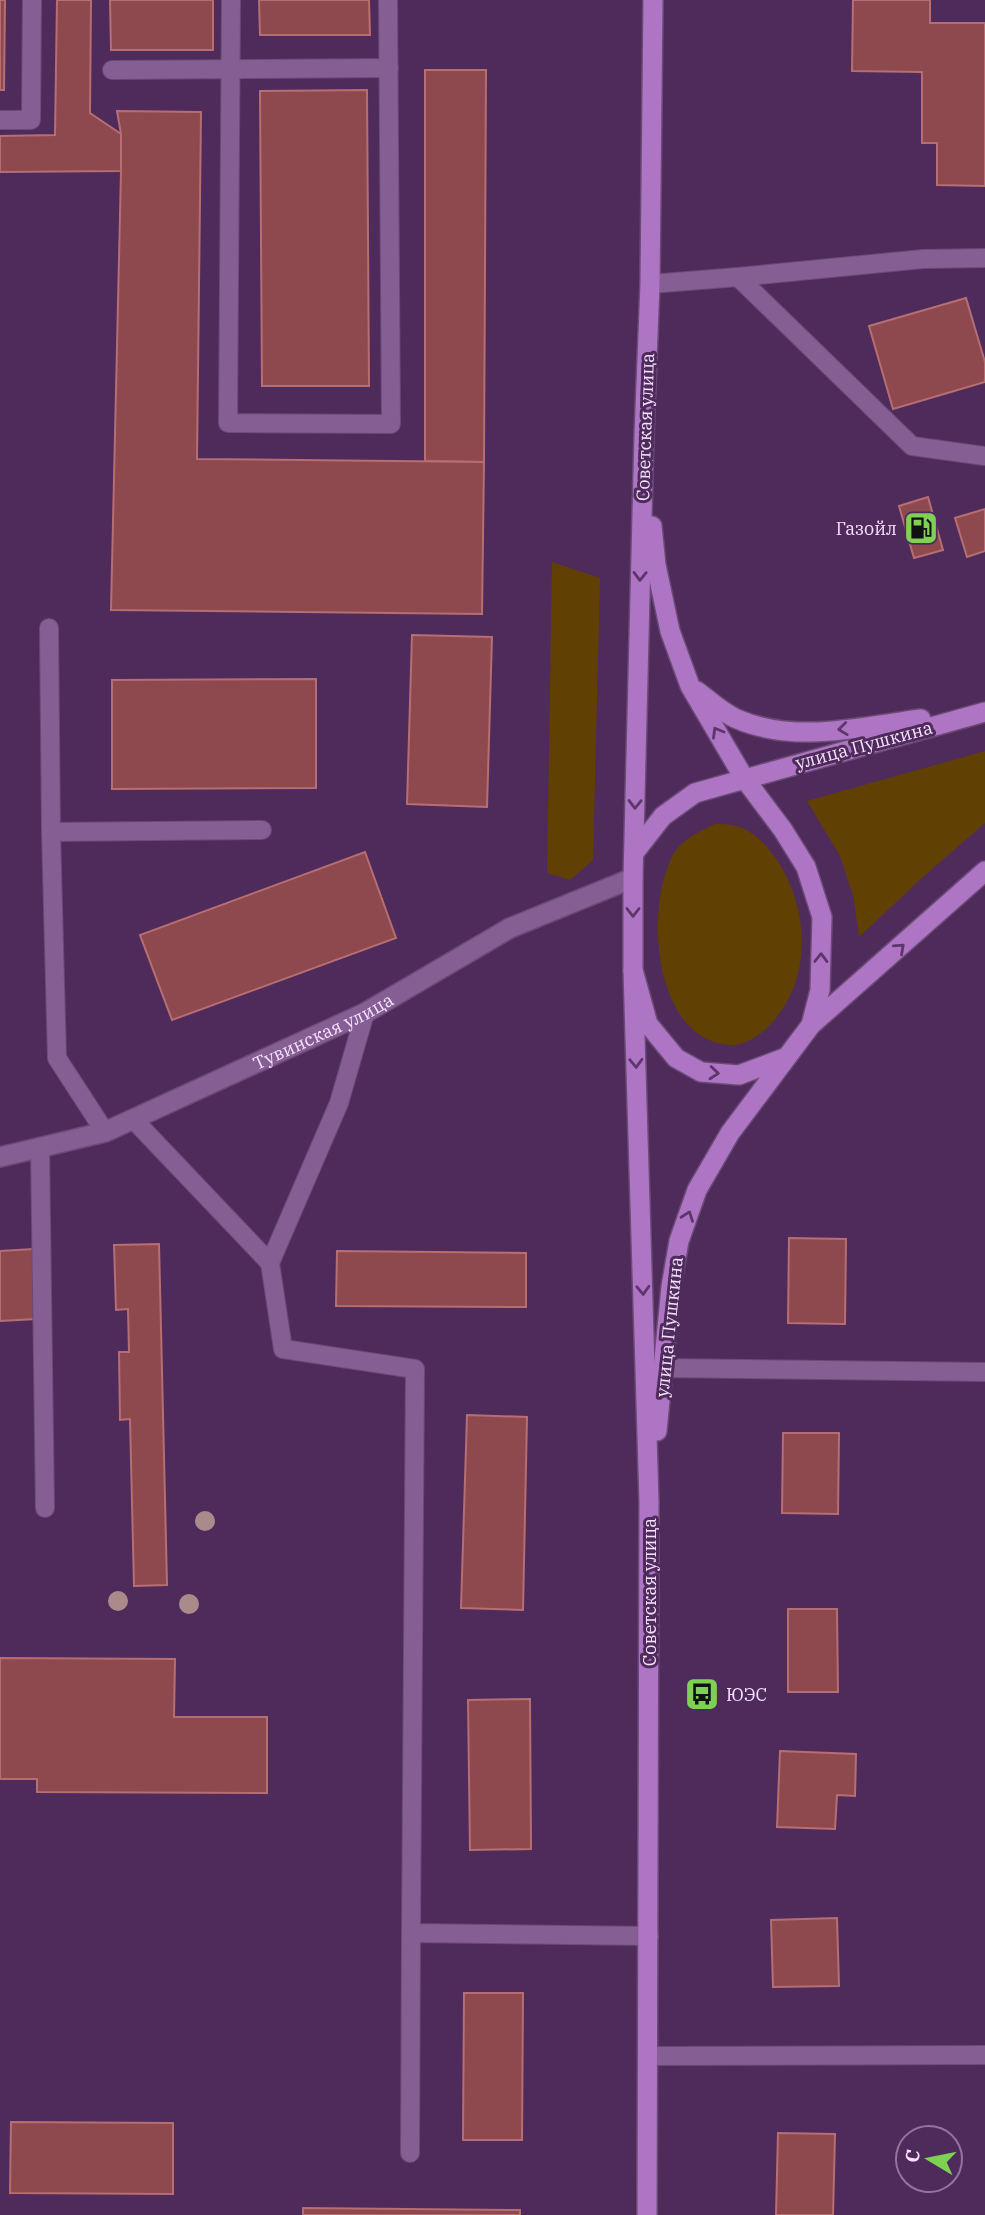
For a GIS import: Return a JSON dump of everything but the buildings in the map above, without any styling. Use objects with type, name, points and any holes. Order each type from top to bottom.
[{"type":"main road","name":"Советская улица","points":[[634,853],[650,284],[653,0]]},
{"type":"main road","points":[[644,435],[656,565],[670,631],[690,686],[744,778],[783,830],[806,867],[822,916],[820,990],[811,1025]]},
{"type":"main road","points":[[690,686],[734,718],[763,729],[801,734],[985,711]]},
{"type":"main road","name":"улица Пушкина","points":[[744,778],[985,711]]},
{"type":"main road","points":[[744,778],[695,793],[663,816],[634,853],[633,970],[648,1024],[676,1058],[701,1072],[739,1075],[787,1057],[811,1025],[985,871]]},
{"type":"main road","name":"Советская улица","points":[[633,970],[649,1502],[647,2215]]},
{"type":"main road","name":"улица Пушкина","points":[[649,1502],[671,1287],[679,1241],[697,1190],[730,1133],[787,1057]]},
{"type":"street","name":"Тувинская улица","points":[[0,1157],[105,1132],[365,1013],[510,928],[633,878]]},
{"type":"lane","points":[[0,120],[31,120],[32,0]]},
{"type":"lane","points":[[231,0],[229,423],[391,424],[388,0]]},
{"type":"lane","points":[[112,70],[388,68]]},
{"type":"lane","points":[[650,284],[923,259],[985,258]]},
{"type":"lane","points":[[738,277],[912,446],[985,456]]},
{"type":"lane","points":[[49,628],[57,1058],[105,1132]]},
{"type":"lane","points":[[51,832],[262,830]]},
{"type":"lane","points":[[365,1013],[339,1104],[270,1264],[283,1349],[415,1369],[410,2153]]},
{"type":"lane","points":[[133,1119],[270,1264]]},
{"type":"lane","points":[[40,1148],[45,1508]]},
{"type":"lane","points":[[664,1368],[985,1372]]},
{"type":"lane","points":[[411,1933],[649,1936]]},
{"type":"lane","points":[[648,2056],[985,2055]]},
{"type":"shaded area","points":[[552,562],[600,578],[593,860],[570,880],[547,873]]},
{"type":"shaded area","points":[[985,751],[985,823],[859,937],[853,895],[840,856],[807,801]]},
{"type":"shaded area","points":[[715,824],[743,828],[771,851],[790,883],[801,927],[799,972],[792,993],[765,1030],[737,1045],[706,1039],[686,1022],[671,998],[662,970],[658,938],[664,878],[673,855],[686,840]]},
{"type":"place","name":"Газойл","points":[[921,528]]},
{"type":"place","name":"ЮЭС","points":[[702,1694]]}]
